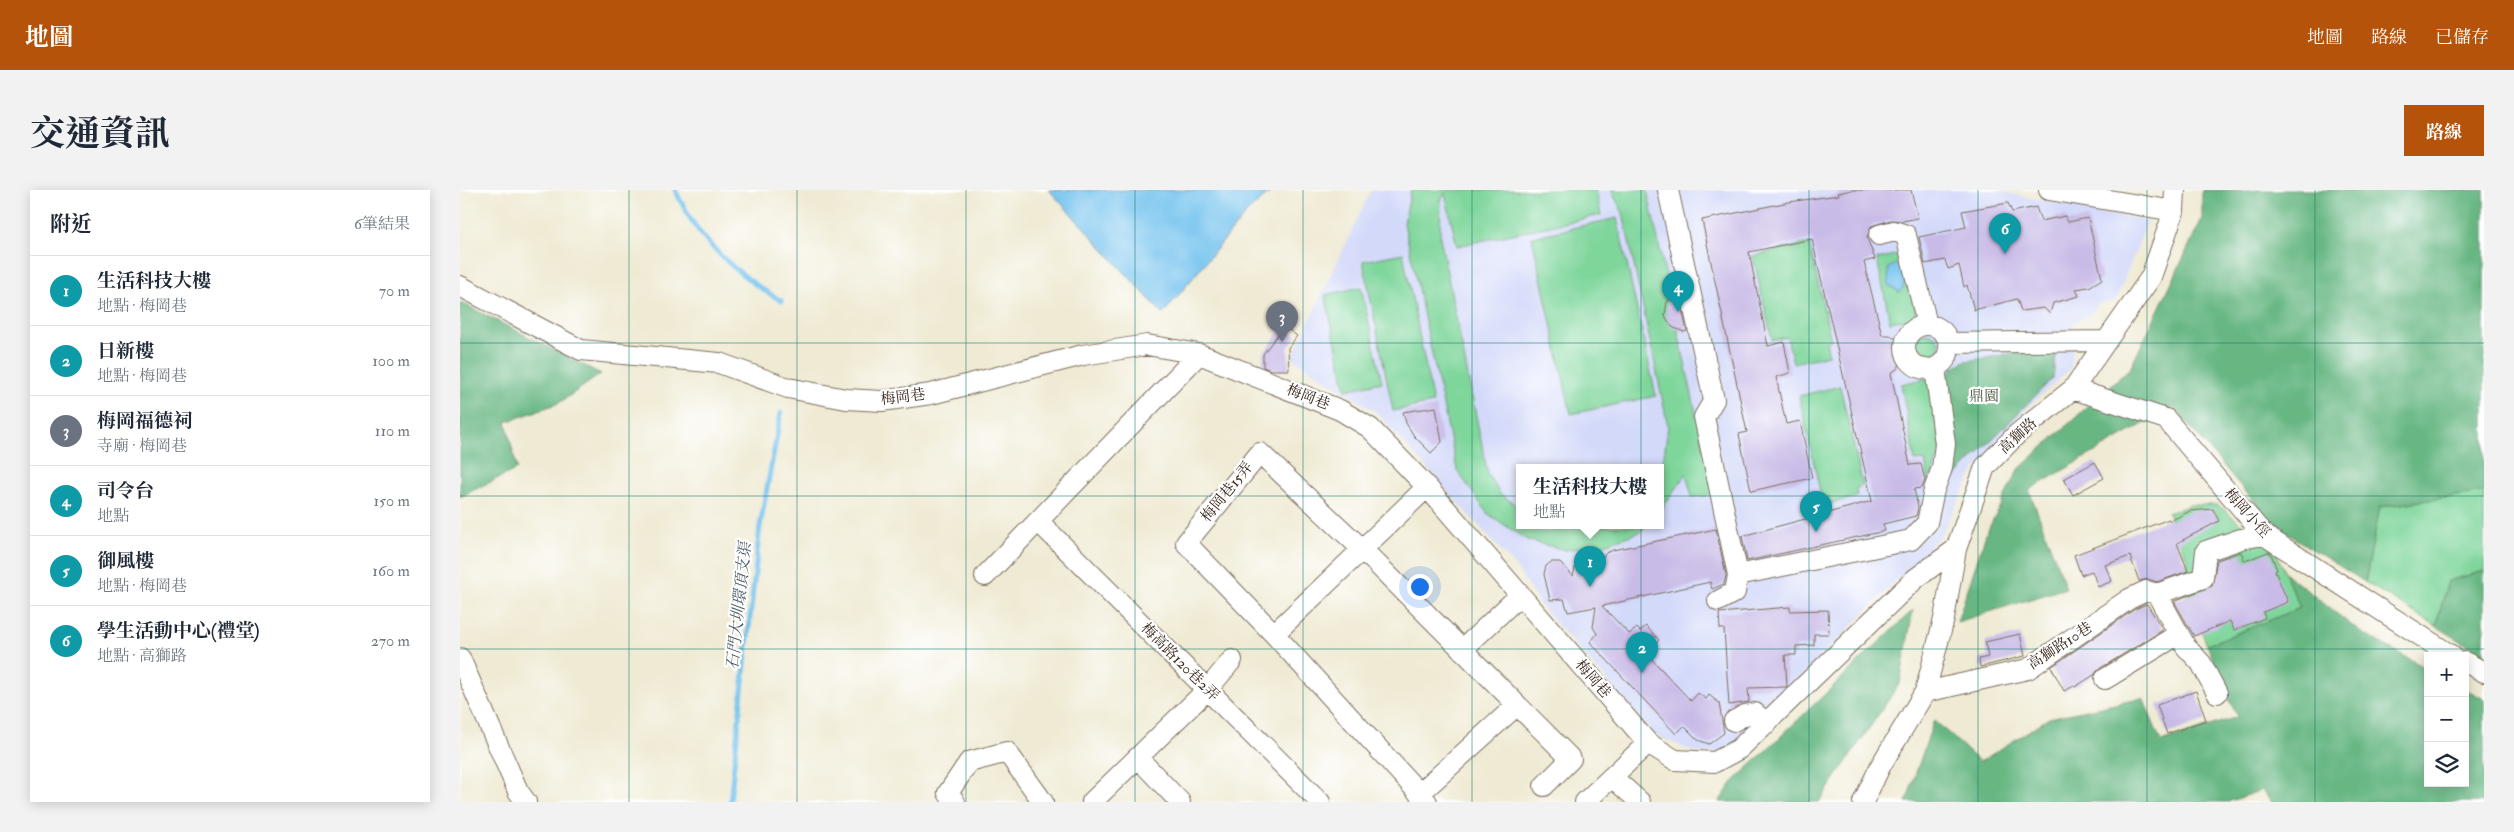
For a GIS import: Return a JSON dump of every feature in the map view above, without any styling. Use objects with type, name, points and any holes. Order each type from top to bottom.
[{"type":"street","points":[[1668,190],[1714,400],[1704,417],[1738,575],[1735,592],[1718,601]]},
{"type":"street","points":[[2049,190],[2174,211]]},
{"type":"street","name":"高獅路","points":[[1863,802],[1881,765],[1925,692],[1944,619],[1956,549],[1985,467],[2017,434],[2073,389],[2150,277],[2174,211],[2175,190]]},
{"type":"street","points":[[1879,235],[1894,231],[1906,235],[1926,325]]},
{"type":"street","name":"梅岡巷","points":[[460,286],[581,350],[719,363],[788,388],[846,399],[882,402],[931,394],[1083,355],[1147,345],[1199,354],[1340,410],[1370,428],[1427,487],[1648,743],[1675,760],[1715,762],[1740,750],[1915,580],[1956,549]]},
{"type":"street","points":[[1926,325],[1943,332],[1948,343],[1944,360],[1935,368],[1928,369],[1915,366],[1906,355],[1905,348],[1906,341],[1913,330],[1926,325]]},
{"type":"street","points":[[1948,343],[2106,341]]},
{"type":"street","points":[[985,576],[1199,354]]},
{"type":"street","points":[[1738,575],[1911,540],[1927,523],[1934,490],[1942,468],[1945,444],[1935,368]]},
{"type":"street","name":"梅岡小徑","points":[[2073,389],[2166,419],[2264,535],[2446,652]]},
{"type":"street","name":"梅岡巷15弄","points":[[1423,798],[1274,634],[1186,543],[1260,453],[1363,550],[1572,759],[1544,786]]},
{"type":"street","points":[[1274,634],[1427,487]]},
{"type":"street","name":"梅高路120巷2弄","points":[[1039,522],[1320,802]]},
{"type":"street","name":"高獅路10巷","points":[[1925,692],[2028,668],[2129,599],[2146,591],[2157,594],[2202,578],[2206,551],[2241,539],[2264,535]]},
{"type":"street","points":[[2157,594],[2186,647],[2202,663],[2217,693]]},
{"type":"street","points":[[1462,650],[1520,595]]},
{"type":"street","points":[[2106,679],[2179,634]]},
{"type":"street","points":[[460,658],[518,791],[526,802]]},
{"type":"street","points":[[1092,802],[1139,759],[1208,689],[1232,660]]},
{"type":"street","points":[[2469,664],[2484,672]]},
{"type":"street","points":[[1423,798],[1518,705]]},
{"type":"street","points":[[1734,721],[1745,715],[1755,713],[1766,724]]},
{"type":"street","points":[[1585,802],[1648,743]]},
{"type":"street","points":[[955,802],[948,793],[969,762],[1007,752],[1043,802]]},
{"type":"street","points":[[1139,759],[1180,802]]},
{"type":"street","points":[[1612,777],[1640,802]]},
{"type":"shaded area","points":[[1371,190],[1992,190],[2148,221],[2115,302],[2098,303],[2089,316],[2073,322],[2072,367],[2023,412],[1974,471],[1941,535],[1728,752],[1696,753],[1655,735],[1540,605],[1515,566],[1376,412],[1292,358]]},
{"type":"green space","points":[[1411,190],[1596,190],[1601,215],[1457,246],[1445,193],[1441,201],[1440,238],[1488,475],[1500,494],[1516,505],[1516,529],[1643,529],[1640,532],[1605,544],[1565,550],[1527,540],[1487,513],[1457,470],[1404,223]]},
{"type":"green space","points":[[1611,190],[1647,190],[1714,495],[1692,497],[1686,474],[1664,506],[1664,464],[1661,464],[1664,456],[1668,426],[1623,213]]},
{"type":"green space","points":[[2202,190],[2484,190],[2484,492],[2380,507],[2365,582],[2275,526],[2173,407],[2029,490],[2066,588],[1957,622],[1986,534],[2018,470],[2131,367],[2202,219]]},
{"type":"green space","points":[[1617,218],[1656,396],[1571,414],[1532,237]]},
{"type":"green space","points":[[1809,243],[1831,340],[1826,342],[1829,355],[1793,363],[1787,337],[1772,340],[1753,256]]},
{"type":"green space","points":[[1403,253],[1433,403],[1393,411],[1363,261]]},
{"type":"green space","points":[[1904,253],[1917,317],[1890,322],[1877,259]]},
{"type":"green space","points":[[1361,287],[1382,382],[1346,390],[1325,295]]},
{"type":"green space","points":[[460,302],[601,374],[559,403],[506,422],[517,469],[460,497]]},
{"type":"green space","points":[[1926,333],[1936,337],[1940,347],[1936,357],[1926,361],[1916,357],[1912,347],[1916,337]]},
{"type":"green space","name":"鼎園","points":[[2057,348],[2053,378],[1946,486],[1945,381],[1952,368],[1965,361]]},
{"type":"green space","points":[[1928,378],[1941,450],[1929,483],[1925,460],[1915,461],[1901,384]]},
{"type":"green space","points":[[1840,386],[1863,486],[1856,488],[1857,497],[1823,505],[1799,396]]},
{"type":"green space","points":[[2484,492],[2484,571],[2448,581],[2436,626],[2365,582],[2380,507]]},
{"type":"green space","points":[[2190,505],[2218,505],[2276,552],[2300,608],[2207,645],[2184,587],[2187,560],[2168,513]]},
{"type":"green space","points":[[2484,571],[2484,655],[2436,626],[2448,581]]},
{"type":"green space","points":[[2285,573],[2360,632],[2424,667],[2424,787],[2469,787],[2469,691],[2484,699],[2484,802],[2271,802],[2262,790],[2228,802],[1906,802],[1934,720],[1980,762],[2049,718],[2143,698],[2161,742],[2237,717],[2207,645],[2300,608]]},
{"type":"green space","points":[[1913,610],[1900,683],[1819,802],[1719,802],[1733,782]]},
{"type":"water","points":[[1049,190],[1273,190],[1249,210],[1163,314]]},
{"type":"water","points":[[1896,264],[1903,267],[1905,277],[1904,287],[1899,292],[1889,286],[1888,268]]},
{"type":"building","points":[[1852,190],[1911,190],[1918,218],[1903,221],[1891,220],[1871,226],[1867,238],[1875,259],[1864,262],[1882,335],[1890,335],[1896,339],[1903,358],[1898,368],[1891,373],[1910,465],[1921,464],[1925,480],[1922,488],[1914,489],[1918,508],[1916,516],[1883,524],[1885,531],[1747,561],[1742,536],[1872,501],[1812,239],[1749,252],[1768,346],[1784,342],[1790,373],[1776,377],[1786,424],[1800,421],[1812,478],[1751,491],[1739,434],[1747,432],[1702,220],[1789,202],[1839,195],[1838,193]]},
{"type":"building","points":[[2008,203],[2012,212],[2036,207],[2041,221],[2065,216],[2068,222],[2088,218],[2102,279],[2089,287],[2076,289],[2079,296],[2053,303],[2050,314],[2044,308],[2021,311],[2017,299],[1974,310],[1967,285],[1964,287],[1959,265],[1948,269],[1945,260],[1925,264],[1919,237],[1966,227],[1962,211]]},
{"type":"building","points":[[1678,293],[1687,331],[1684,332],[1672,327],[1665,316],[1667,302]]},
{"type":"building","points":[[1284,326],[1297,336],[1288,348],[1289,370],[1271,370],[1263,367],[1263,354]]},
{"type":"building","points":[[1436,407],[1442,442],[1431,453],[1414,436],[1406,423],[1403,412]]},
{"type":"building","points":[[2095,462],[2104,478],[2073,495],[2064,479]]},
{"type":"building","points":[[2213,509],[2219,521],[2177,543],[2188,571],[2157,582],[2148,579],[2139,581],[2130,556],[2105,565],[2112,581],[2098,587],[2092,571],[2081,575],[2074,555],[2169,519],[2170,521],[2190,511]]},
{"type":"building","points":[[1716,529],[1726,575],[1724,584],[1712,589],[1710,582],[1602,606],[1629,634],[1637,628],[1640,631],[1646,626],[1659,640],[1646,653],[1691,701],[1698,693],[1706,699],[1709,695],[1719,703],[1724,733],[1709,744],[1698,740],[1684,726],[1676,734],[1590,642],[1597,634],[1593,627],[1596,607],[1568,612],[1564,599],[1550,600],[1544,574],[1546,566],[1551,562],[1560,562],[1573,576],[1578,557],[1584,554],[1601,559],[1606,553],[1613,550]]},
{"type":"building","points":[[2241,552],[2245,561],[2268,552],[2271,554],[2277,570],[2275,571],[2288,602],[2263,612],[2265,618],[2234,630],[2230,621],[2194,636],[2174,601],[2212,586],[2217,560]]},
{"type":"building","points":[[2147,604],[2163,630],[2099,669],[2094,675],[2075,687],[2064,691],[2051,667],[2135,609]]},
{"type":"building","points":[[1790,607],[1790,611],[1828,610],[1829,634],[1814,634],[1814,645],[1796,646],[1796,655],[1785,655],[1787,687],[1748,688],[1749,702],[1729,705],[1724,629],[1720,629],[1719,613]]},
{"type":"building","points":[[2020,634],[2025,656],[1980,667],[1979,659],[1988,657],[1985,642]]},
{"type":"building","points":[[2196,691],[2206,720],[2167,734],[2157,705]]},
{"type":"waterway","name":"石門大圳環頂支渠","points":[[675,190],[691,220],[722,257],[758,286],[782,301]]},
{"type":"waterway","name":"石門大圳環頂支渠","points":[[730,802],[760,526],[781,413]]},
{"type":"place","name":"學生活動中心(禮堂)","points":[[2005,254]]},
{"type":"place","name":"司令台","points":[[1678,312]]},
{"type":"place","name":"梅岡福德祠","points":[[1282,342]]},
{"type":"place","name":"御風樓","points":[[1816,532]]},
{"type":"place","name":"生活科技大樓","points":[[1590,587]]},
{"type":"place","name":"日新樓","points":[[1642,673]]}]
